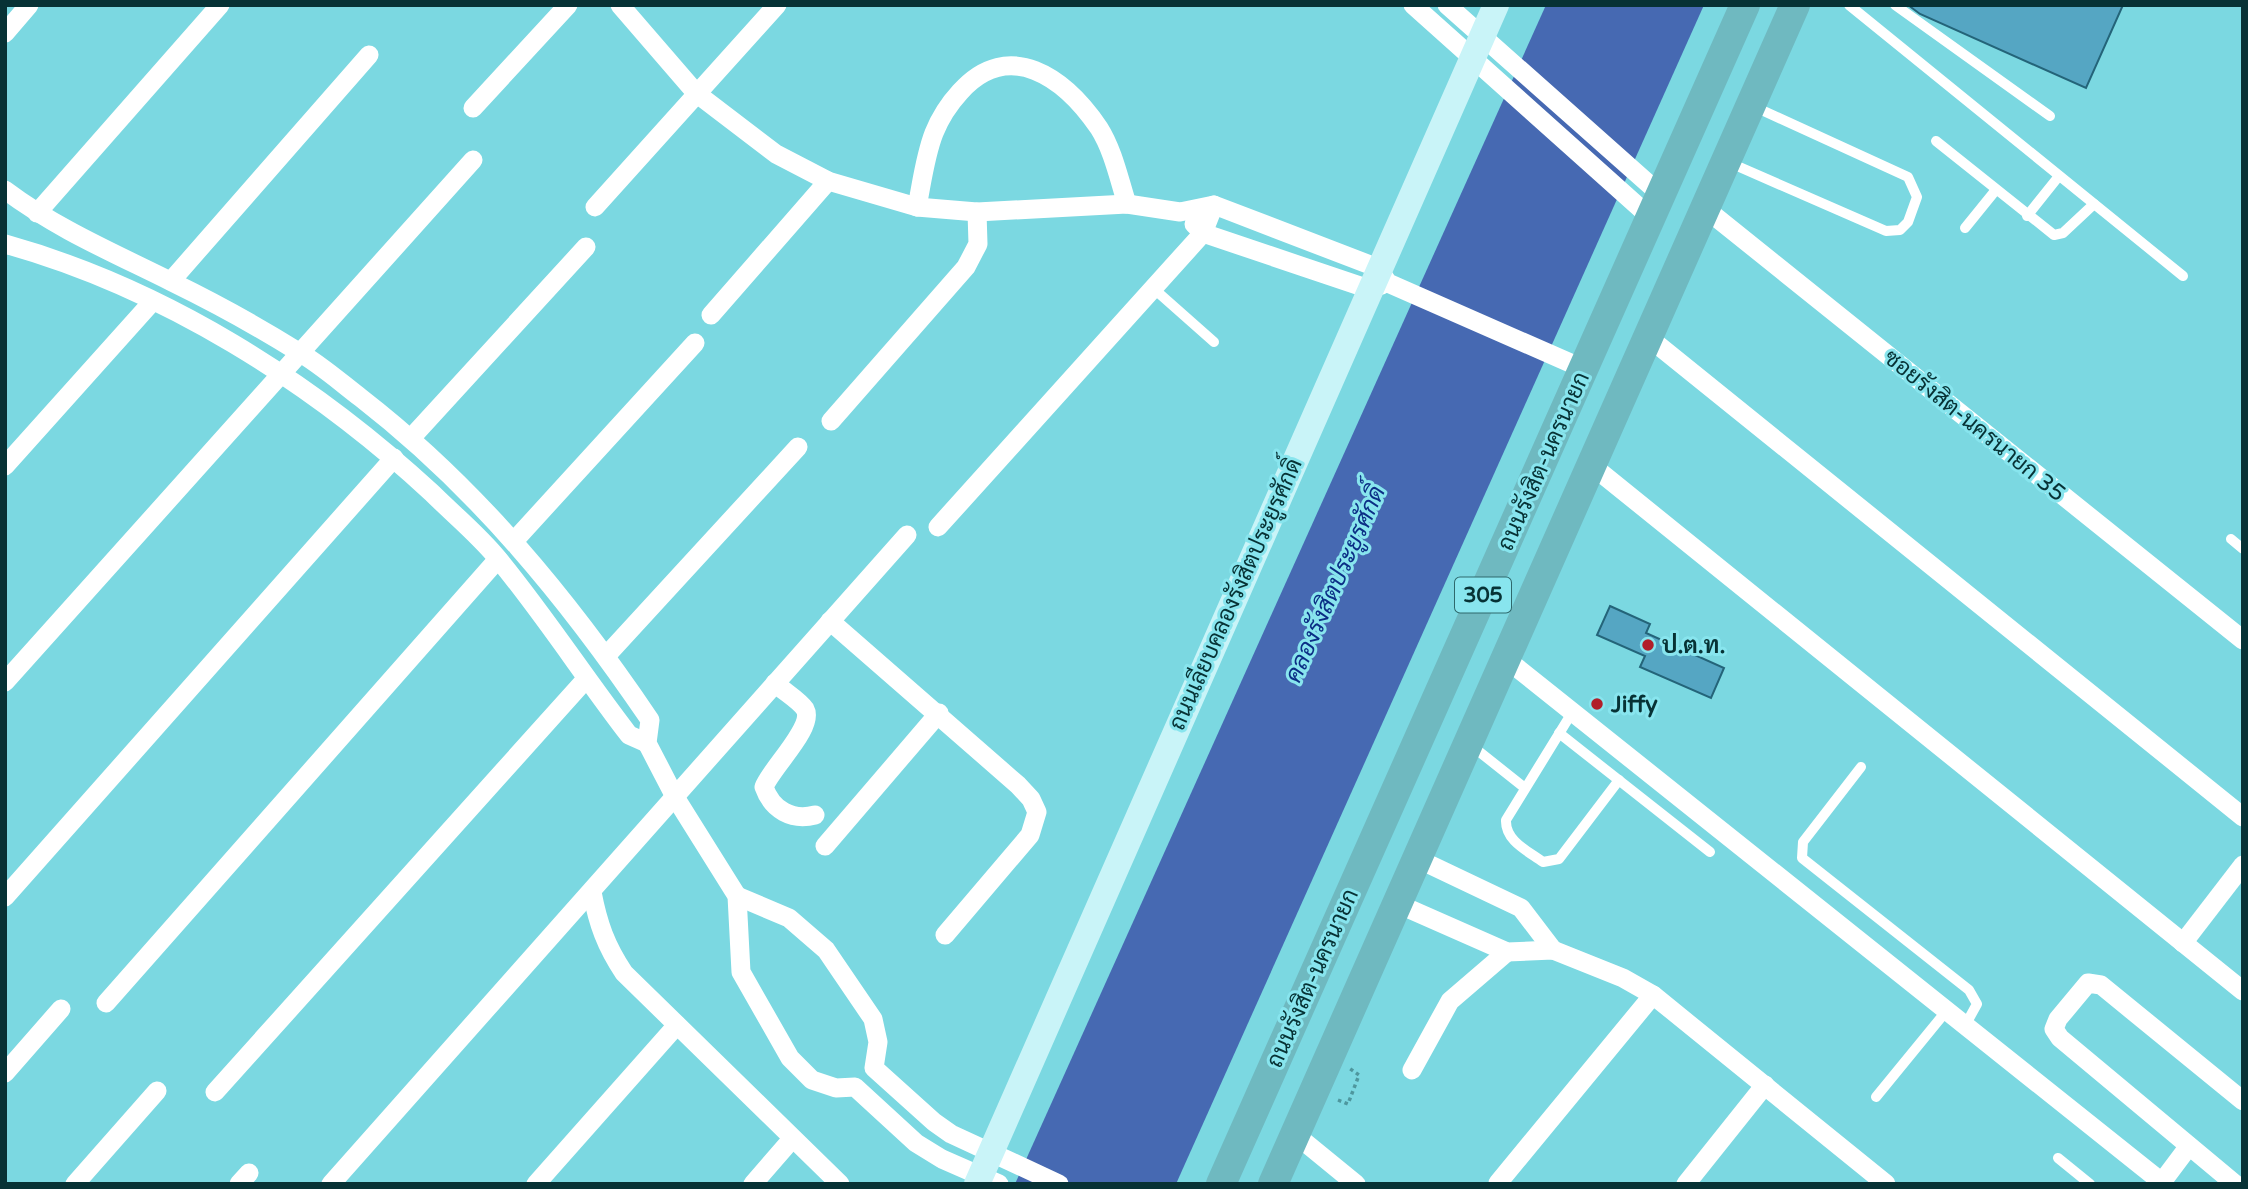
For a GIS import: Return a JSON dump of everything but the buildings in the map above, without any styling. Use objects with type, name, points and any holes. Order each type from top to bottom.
[{"type":"main road","name":"ถนนรังสิต-นครนายก","points":[[1221,1184],[1571,364],[1646,198],[1745,5]]},
{"type":"main road","name":"ถนนรังสิต-นครนายก","points":[[1277,1182],[1590,464],[1707,210],[1795,5]]},
{"type":"street","points":[[5,33],[29,5]]},
{"type":"street","points":[[37,213],[220,5]]},
{"type":"street","points":[[473,108],[568,5]]},
{"type":"street","points":[[621,5],[696,93],[776,154],[828,181],[917,206],[977,212],[1126,204],[1180,212],[1214,205],[1571,364]]},
{"type":"street","points":[[595,207],[777,5]]},
{"type":"street","points":[[1413,5],[1477,47],[1512,63],[1646,198]]},
{"type":"street","points":[[1447,5],[1499,81],[1646,198]]},
{"type":"street","name":"ถนนเลียบคลองรังสิตประยูรศักดิ์","points":[[987,1174],[1496,5]]},
{"type":"street","points":[[171,281],[369,55]]},
{"type":"street","points":[[917,206],[934,132],[948,105],[972,78],[993,67],[1014,64],[1030,68],[1055,81],[1081,105],[1100,130],[1126,204]]},
{"type":"street","points":[[5,682],[473,160]]},
{"type":"street","points":[[711,315],[828,181]]},
{"type":"street","points":[[5,190],[72,234],[171,281],[300,352],[412,438],[514,541],[606,656],[650,720],[647,743],[675,797],[737,896],[741,972],[790,1058],[812,1080],[836,1088],[855,1087],[874,1068],[878,1042],[873,1019],[826,950],[789,918],[737,896]]},
{"type":"street","points":[[938,527],[1203,233],[1214,205]]},
{"type":"street","name":"ซอยรังสิต-นครนายก 35","points":[[1707,210],[2243,640]]},
{"type":"street","points":[[831,421],[966,267],[978,244],[977,212]]},
{"type":"street","points":[[1180,212],[1203,233],[1378,280]]},
{"type":"street","points":[[6,244],[62,261],[152,302],[281,374],[340,415],[394,458],[498,559],[629,735],[647,743]]},
{"type":"street","points":[[412,438],[586,247]]},
{"type":"street","points":[[5,466],[152,302]]},
{"type":"street","points":[[1648,337],[2243,817]]},
{"type":"street","points":[[514,541],[695,343]]},
{"type":"street","points":[[606,656],[798,447]]},
{"type":"street","points":[[5,897],[394,458]]},
{"type":"street","points":[[1590,464],[2243,991]]},
{"type":"street","points":[[331,1184],[907,535]]},
{"type":"street","points":[[106,1003],[498,559]]},
{"type":"street","points":[[830,621],[939,713],[1018,785],[1031,799],[1037,812],[1030,835],[945,935]]},
{"type":"street","points":[[1506,659],[2163,1183],[2189,1146]]},
{"type":"street","points":[[215,1092],[586,679]]},
{"type":"street","points":[[775,683],[805,710],[807,719],[804,729],[769,774],[764,787],[775,806],[790,816],[815,815]]},
{"type":"street","points":[[825,846],[939,713]]},
{"type":"street","points":[[1418,859],[1521,908],[1553,950]]},
{"type":"street","points":[[2183,943],[2243,865]]},
{"type":"street","points":[[592,892],[598,926],[606,946],[624,973],[840,1184]]},
{"type":"street","points":[[1398,904],[1507,952],[1553,950],[1623,978],[1653,995],[1878,1181]]},
{"type":"street","points":[[1412,1070],[1450,1001],[1507,952]]},
{"type":"street","points":[[2235,1184],[2060,1038],[2054,1029],[2058,1019],[2088,983],[2101,985],[2243,1101]]},
{"type":"street","points":[[1498,1183],[1653,995]]},
{"type":"street","points":[[5,1073],[61,1009]]},
{"type":"street","points":[[536,1184],[677,1025]]},
{"type":"street","points":[[874,1068],[987,1174]]},
{"type":"street","points":[[1686,1184],[1765,1085]]},
{"type":"street","points":[[855,1087],[916,1143],[942,1159],[987,1174],[1019,1166],[1059,1184]]},
{"type":"street","points":[[75,1184],[157,1091]]},
{"type":"street","points":[[1296,1135],[1356,1184]]},
{"type":"street","points":[[753,1184],[792,1139]]},
{"type":"lane","points":[[1849,5],[2183,276]]},
{"type":"lane","points":[[1895,5],[2050,117]]},
{"type":"lane","points":[[1726,162],[1886,231],[1900,230],[1908,222],[1917,197],[1908,177],[1751,105]]},
{"type":"lane","points":[[1936,141],[1994,191],[2054,235],[2063,233],[2094,204]]},
{"type":"lane","points":[[2027,216],[2059,176]]},
{"type":"lane","points":[[1965,228],[1994,191]]},
{"type":"lane","points":[[1153,288],[1214,342]]},
{"type":"lane","points":[[2231,539],[2243,549]]},
{"type":"lane","points":[[1573,711],[1506,820],[1505,830],[1512,839],[1544,862],[1559,859],[1619,780]]},
{"type":"lane","points":[[1559,733],[1710,852]]},
{"type":"lane","points":[[1468,744],[1525,788]]},
{"type":"lane","points":[[1861,767],[1803,842],[1802,858],[1969,990],[1977,1004],[1966,1024]]},
{"type":"lane","points":[[1876,1097],[1948,1009]]},
{"type":"lane","points":[[2058,1158],[2090,1184]]},
{"type":"water","name":"คลองรังสิตประยูรศักดิ์","points":[[1546,5],[1704,5],[1176,1184],[1015,1184]]},
{"type":"place","name":"ป.ต.ท.","points":[[1648,645]]},
{"type":"place","name":"Jiffy","points":[[1597,704]]}]
